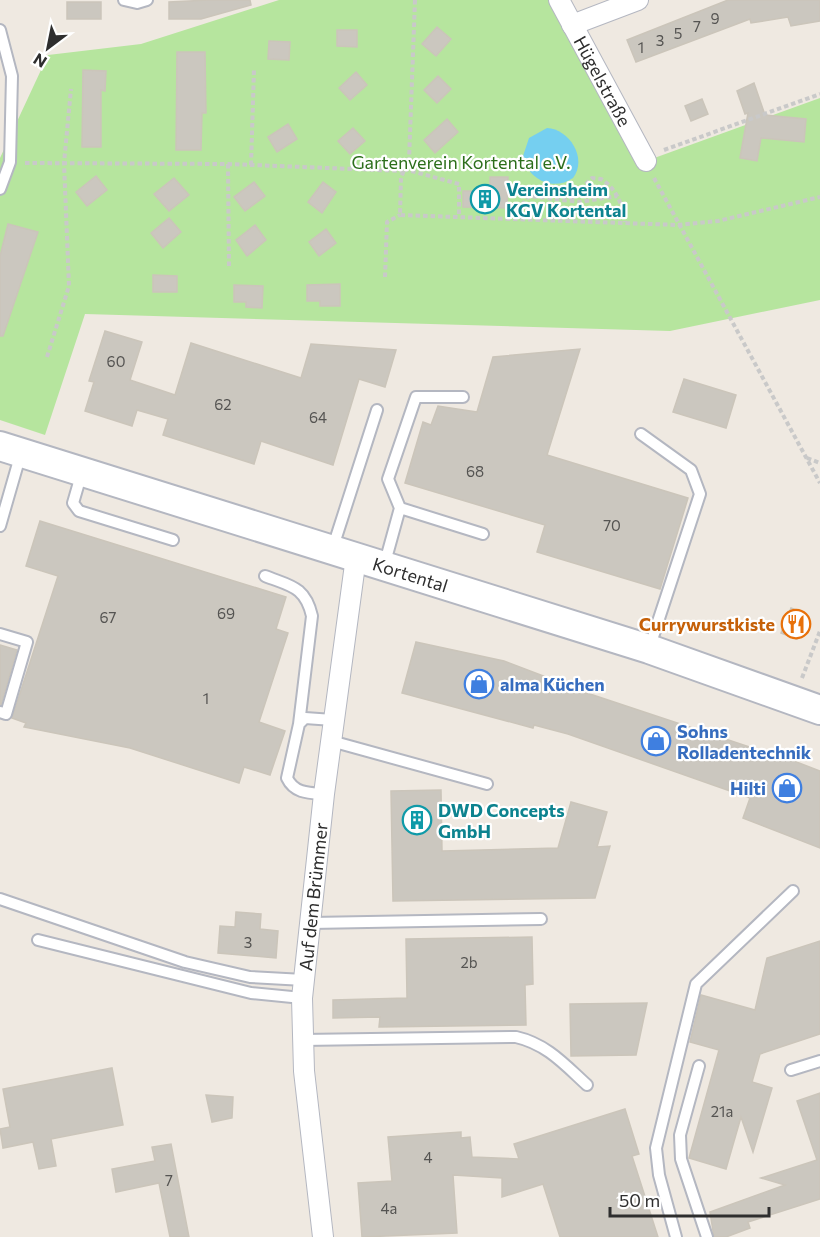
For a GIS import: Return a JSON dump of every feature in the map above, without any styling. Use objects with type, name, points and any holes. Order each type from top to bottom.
[{"type":"street","name":"Hügelstraße","points":[[559,0],[646,161]]},
{"type":"street","points":[[572,25],[638,0]]},
{"type":"street","name":"Kortental","points":[[11,450],[649,649],[820,710]]},
{"type":"street","name":"Auf dem Brümmer","points":[[323,1237],[302,1040],[303,989],[333,720],[344,554]]},
{"type":"lane","points":[[124,0],[137,3],[147,0]]},
{"type":"lane","points":[[0,30],[12,76],[10,162],[0,189]]},
{"type":"lane","points":[[384,566],[400,508],[388,478],[416,397],[463,397]]},
{"type":"lane","points":[[344,554],[377,410]]},
{"type":"lane","points":[[642,434],[691,471],[700,494],[649,649]]},
{"type":"lane","points":[[0,526],[11,450]]},
{"type":"lane","points":[[82,472],[73,503],[79,511],[173,540]]},
{"type":"lane","points":[[400,508],[483,534]]},
{"type":"lane","points":[[265,576],[300,589],[309,603],[312,616],[299,724],[287,778],[291,786],[300,791],[324,794]]},
{"type":"lane","points":[[0,634],[27,642],[6,714],[0,712]]},
{"type":"lane","points":[[299,724],[305,718],[333,720]]},
{"type":"lane","points":[[331,741],[487,784]]},
{"type":"lane","points":[[676,1237],[659,1175],[656,1148],[696,984],[793,891]]},
{"type":"lane","points":[[0,899],[184,962],[303,989]]},
{"type":"lane","points":[[311,923],[541,919]]},
{"type":"lane","points":[[38,940],[251,993],[303,989]]},
{"type":"lane","points":[[302,1040],[516,1037],[534,1041],[552,1053],[587,1085]]},
{"type":"lane","points":[[791,1070],[820,1061]]},
{"type":"lane","points":[[699,1066],[680,1135],[681,1159],[707,1237]]},
{"type":"path","points":[[400,215],[404,170],[409,160],[415,0]]},
{"type":"path","points":[[251,165],[254,69]]},
{"type":"path","points":[[47,357],[69,286],[64,164],[71,89]]},
{"type":"path","points":[[664,150],[820,94]]},
{"type":"path","points":[[646,161],[678,225],[820,483]]},
{"type":"path","points":[[10,162],[228,164],[404,170],[459,184],[459,217]]},
{"type":"path","points":[[228,164],[229,268]]},
{"type":"path","points":[[570,201],[587,182],[596,177],[606,182],[617,196],[623,207],[625,222]]},
{"type":"path","points":[[519,219],[519,209],[529,196],[570,201],[597,200],[617,196]]},
{"type":"path","points":[[385,277],[387,222],[400,215],[678,225],[718,221],[820,197]]},
{"type":"path","points":[[807,458],[820,463]]},
{"type":"path","points":[[802,678],[820,631]]},
{"type":"green space","name":"Gartenverein Kortental e.V.","points":[[279,0],[559,0],[646,161],[820,98],[820,300],[670,331],[85,314],[45,435],[0,420],[0,158],[48,55],[141,44]]},
{"type":"water","points":[[547,128],[562,133],[569,139],[577,154],[577,170],[573,178],[565,182],[557,184],[542,181],[535,177],[525,164],[523,156],[529,138]]},
{"type":"building","points":[[250,0],[251,5],[201,19],[169,19],[169,2]]},
{"type":"building","points":[[728,0],[820,0],[820,21],[791,26],[788,17],[751,23],[750,19],[636,62],[627,40]]},
{"type":"building","points":[[67,2],[101,2],[101,19],[67,19]]},
{"type":"building","points":[[437,27],[451,39],[436,56],[422,44]]},
{"type":"building","points":[[337,30],[357,30],[357,47],[337,46]]},
{"type":"building","points":[[269,41],[290,42],[289,60],[268,59]]},
{"type":"building","points":[[177,52],[205,52],[206,113],[202,113],[201,150],[176,150]]},
{"type":"building","points":[[83,70],[106,71],[105,91],[101,90],[101,147],[82,147]]},
{"type":"building","points":[[356,72],[367,85],[350,100],[339,88]]},
{"type":"building","points":[[438,76],[451,89],[437,103],[424,90]]},
{"type":"building","points":[[754,83],[765,115],[806,119],[804,142],[761,138],[757,161],[740,158],[748,113],[745,114],[737,91]]},
{"type":"building","points":[[702,99],[708,114],[691,121],[685,106]]},
{"type":"building","points":[[447,119],[458,132],[435,153],[424,140]]},
{"type":"building","points":[[288,124],[297,139],[277,152],[268,137]]},
{"type":"building","points":[[353,128],[365,141],[350,154],[338,141]]},
{"type":"building","points":[[96,176],[107,190],[87,206],[76,192]]},
{"type":"building","name":"Vereinsheim KGV Kortental","points":[[490,177],[508,177],[507,208],[463,207],[463,191],[490,191]]},
{"type":"building","points":[[174,178],[189,195],[169,211],[154,194]]},
{"type":"building","points":[[254,182],[265,196],[245,211],[234,197]]},
{"type":"building","points":[[323,182],[336,192],[322,213],[308,202]]},
{"type":"building","points":[[169,218],[181,232],[163,248],[151,233]]},
{"type":"building","points":[[8,224],[38,232],[3,336],[0,336],[0,256]]},
{"type":"building","points":[[255,225],[266,240],[247,256],[236,240]]},
{"type":"building","points":[[326,229],[336,243],[319,256],[309,242]]},
{"type":"building","points":[[153,275],[177,276],[177,292],[153,292]]},
{"type":"building","points":[[340,284],[340,306],[320,306],[320,301],[307,301],[307,285]]},
{"type":"building","points":[[234,285],[263,286],[262,308],[246,307],[246,302],[234,302]]},
{"type":"building","points":[[105,331],[142,342],[130,380],[175,395],[191,343],[301,378],[311,344],[396,350],[385,387],[359,379],[333,465],[261,441],[254,464],[163,435],[168,419],[137,410],[132,426],[85,411],[94,382],[89,381]]},
{"type":"building","points":[[580,349],[547,455],[688,498],[660,589],[537,552],[545,525],[405,483],[423,422],[431,425],[438,406],[477,412],[493,357]]},
{"type":"building","points":[[684,379],[736,395],[726,428],[673,412]]},
{"type":"building","points":[[40,521],[286,597],[276,629],[288,633],[259,722],[285,731],[270,775],[244,767],[239,783],[130,748],[24,727],[26,723],[12,718],[58,576],[26,566]]},
{"type":"building","points":[[791,608],[806,614],[797,639],[781,633]]},
{"type":"building","points":[[416,642],[504,661],[546,677],[545,682],[590,694],[768,753],[768,751],[820,771],[820,848],[743,818],[750,798],[568,734],[534,725],[533,728],[402,693]]},
{"type":"building","points":[[0,645],[17,650],[1,705],[0,705]]},
{"type":"building","name":"DWD Concepts GmbH","points":[[441,790],[442,851],[558,848],[571,802],[607,812],[597,847],[610,846],[595,898],[393,901],[391,791]]},
{"type":"building","points":[[236,912],[261,914],[260,929],[278,931],[276,958],[218,953],[220,926],[235,927]]},
{"type":"building","points":[[532,937],[533,984],[525,985],[526,1025],[379,1027],[380,1017],[333,1018],[333,1000],[407,998],[406,939]]},
{"type":"building","points":[[820,941],[820,1034],[760,1054],[752,1082],[772,1088],[753,1152],[741,1117],[726,1169],[689,1158],[719,1050],[690,1042],[701,995],[755,1010],[767,958]]},
{"type":"building","points":[[647,1003],[636,1055],[571,1056],[570,1004]]},
{"type":"building","points":[[112,1068],[123,1125],[51,1139],[56,1166],[39,1169],[33,1142],[3,1148],[0,1129],[10,1127],[3,1089]]},
{"type":"building","points":[[820,1093],[820,1199],[748,1222],[750,1228],[726,1237],[714,1237],[710,1212],[785,1185],[761,1178],[817,1160],[797,1101]]},
{"type":"building","points":[[206,1095],[233,1097],[232,1118],[212,1122]]},
{"type":"building","points":[[625,1109],[639,1154],[632,1156],[658,1237],[560,1237],[543,1184],[502,1197],[502,1178],[453,1175],[457,1233],[362,1237],[358,1183],[392,1181],[388,1137],[461,1132],[461,1138],[470,1137],[472,1157],[519,1159],[514,1144]]},
{"type":"building","points":[[171,1144],[189,1237],[170,1237],[159,1183],[116,1192],[112,1169],[155,1161],[152,1147]]},
{"type":"place","name":"Vereinsheim KGV Kortental","points":[[485,199]]},
{"type":"place","name":"Currywurstkiste","points":[[796,624]]},
{"type":"place","name":"alma Küchen","points":[[479,684]]},
{"type":"place","name":"Sohns Rolladentechnik","points":[[656,741]]},
{"type":"place","name":"Hilti","points":[[787,788]]},
{"type":"place","name":"DWD Concepts GmbH","points":[[417,820]]}]
